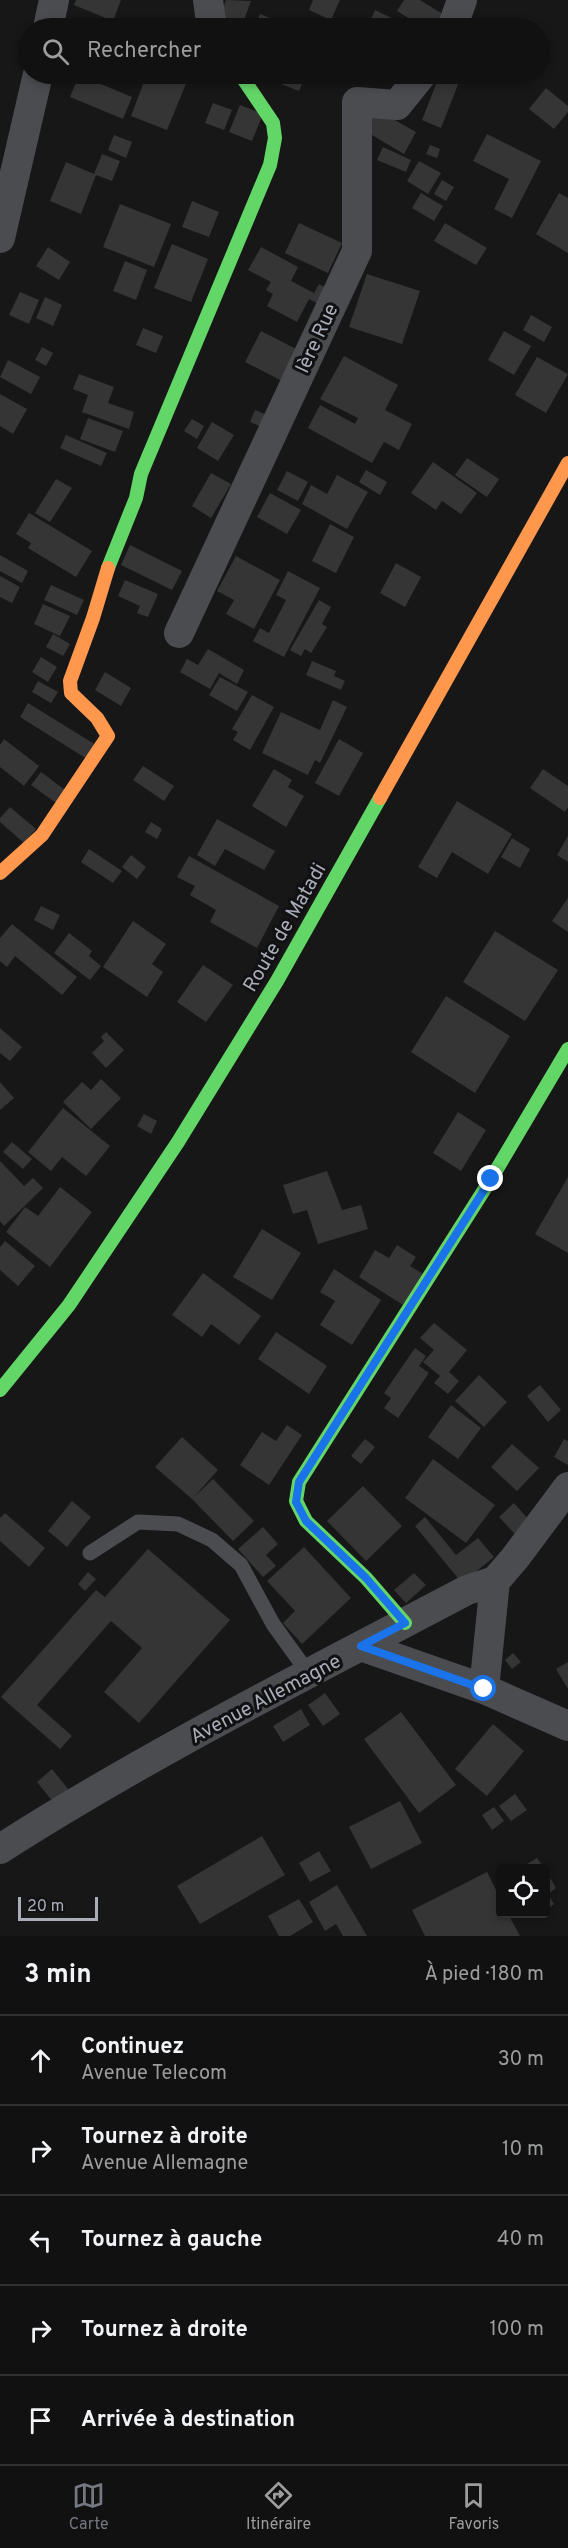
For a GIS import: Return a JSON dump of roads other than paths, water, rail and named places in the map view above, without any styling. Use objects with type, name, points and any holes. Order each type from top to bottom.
[{"type":"main road","points":[[0,873],[42,835],[108,736],[96,717],[71,693],[70,681],[93,618],[112,553],[132,508],[141,474],[270,165],[275,138],[273,123],[247,84]]},
{"type":"main road","name":"Route de Matadi","points":[[0,1390],[69,1305],[178,1142],[277,981],[568,463]]},
{"type":"main road","points":[[405,1623],[366,1578],[306,1521],[296,1502],[299,1482],[491,1179],[568,1049]]},
{"type":"street","points":[[50,18],[54,0]]},
{"type":"street","points":[[208,0],[211,18]]},
{"type":"street","points":[[456,18],[462,0]]},
{"type":"street","points":[[0,238],[36,84]]},
{"type":"street","name":"Ière Rue","points":[[179,633],[357,251],[357,102],[397,105],[414,84]]},
{"type":"street","points":[[484,1689],[495,1581],[568,1487]]},
{"type":"street","name":"Avenue Allemagne","points":[[0,1849],[48,1818],[309,1674],[467,1590],[495,1581]]},
{"type":"street","points":[[361,1646],[484,1689],[568,1726]]},
{"type":"lane","points":[[90,1553],[138,1522],[178,1524],[212,1540],[241,1565],[273,1624],[309,1674]]}]
